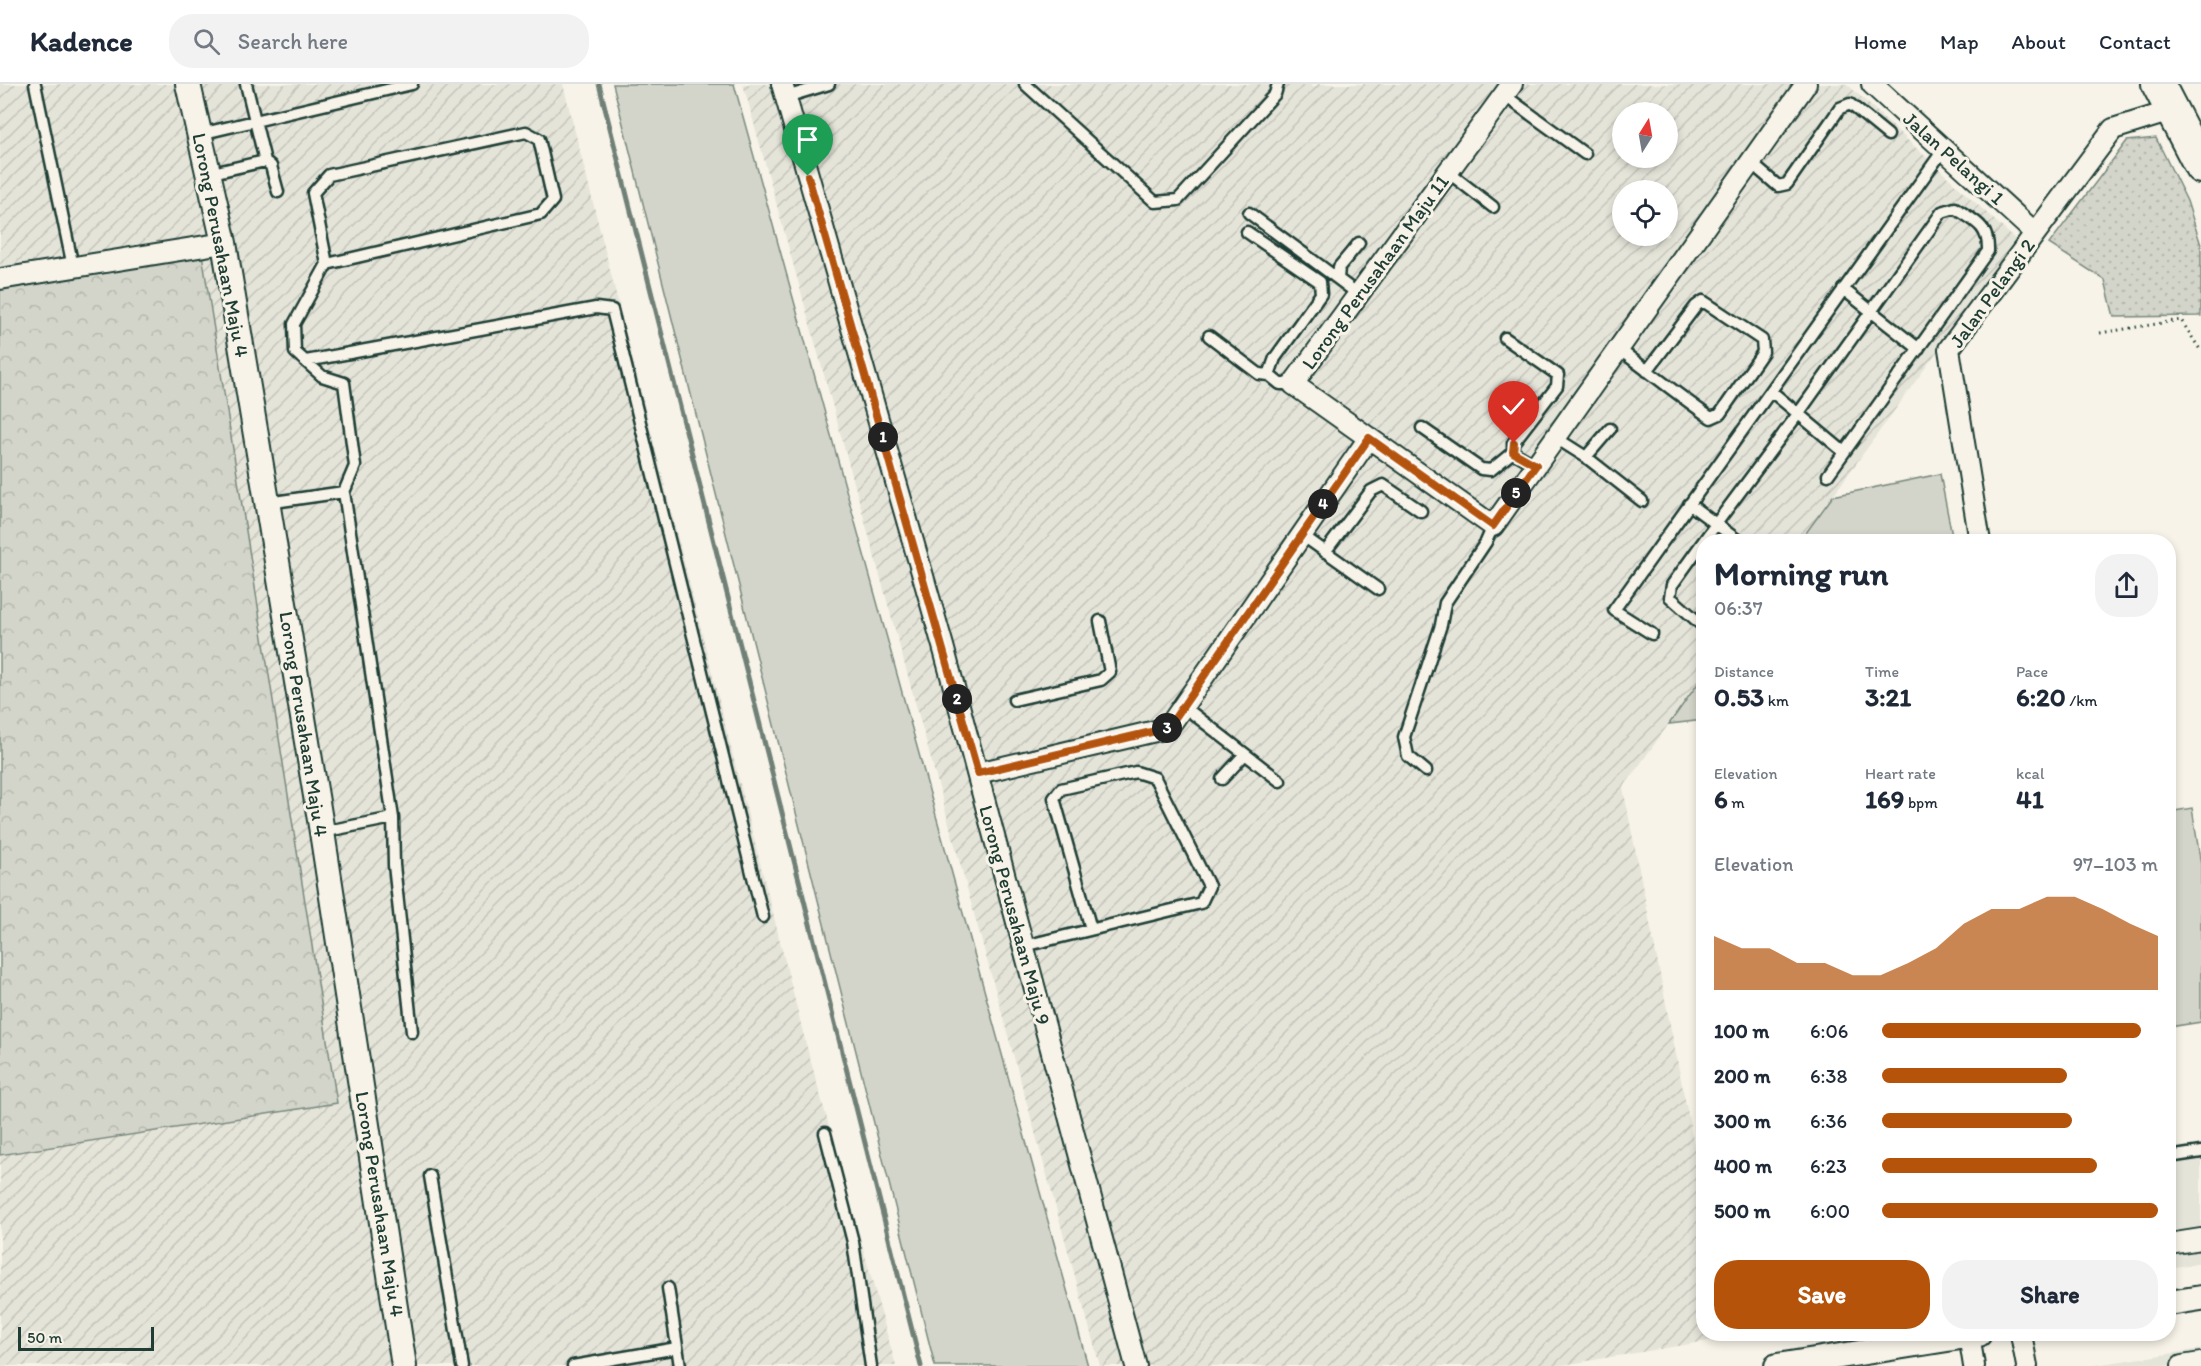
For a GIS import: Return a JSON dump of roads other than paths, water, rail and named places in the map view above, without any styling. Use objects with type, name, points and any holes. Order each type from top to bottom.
[{"type":"main road","points":[[2164,98],[2201,168]]},
{"type":"street","name":"Lorong Perusahaan Maju 4","points":[[188,84],[224,243],[322,832],[404,1366]]},
{"type":"street","points":[[1493,526],[1806,84]]},
{"type":"street","name":"Jalan Pelangi 1","points":[[1872,84],[2035,233]]},
{"type":"street","name":"Lorong Perusahaan Maju 11","points":[[1493,526],[1293,384],[1508,90]]},
{"type":"street","name":"Lorong Perusahaan Maju 9","points":[[784,91],[978,773],[1136,1366]]},
{"type":"street","name":"Jalan Pelangi 2","points":[[1979,534],[1949,349],[2113,129],[2164,98]]},
{"type":"street","points":[[0,279],[224,243]]},
{"type":"street","points":[[978,773],[1168,728],[1369,438]]},
{"type":"street","points":[[2176,1243],[2201,1239]]},
{"type":"street","points":[[2176,1302],[2201,1298]]},
{"type":"street","points":[[1778,1366],[1931,1341]]},
{"type":"street","points":[[1974,1341],[1974,1366]]},
{"type":"street","points":[[2022,1341],[2027,1366]]},
{"type":"street","points":[[2182,1366],[2201,1363]]},
{"type":"lane","points":[[35,84],[73,267]]},
{"type":"lane","points":[[246,84],[265,161],[271,166],[278,192]]},
{"type":"lane","points":[[200,134],[412,84]]},
{"type":"lane","points":[[784,91],[829,84]]},
{"type":"lane","points":[[1025,84],[1155,202],[1178,200],[1275,94],[1278,84]]},
{"type":"lane","points":[[1508,90],[1585,154]]},
{"type":"lane","points":[[1750,162],[1778,186],[1787,184],[1840,108],[1850,104],[1888,135]]},
{"type":"lane","points":[[327,264],[541,214],[553,200],[539,139],[526,132],[329,175],[313,193],[327,264],[294,324],[296,352],[322,376],[344,383],[355,466],[344,492],[393,818],[394,865],[412,1032]]},
{"type":"lane","points":[[1652,634],[1614,610],[1944,149]]},
{"type":"lane","points":[[208,174],[265,161]]},
{"type":"lane","points":[[1448,172],[1493,207]]},
{"type":"lane","points":[[1709,534],[1798,414],[1942,212],[1955,208],[1983,227],[1989,238],[1988,251],[1827,475]]},
{"type":"lane","points":[[1249,213],[1358,294]]},
{"type":"lane","points":[[1247,232],[1320,282],[1321,294],[1275,358],[1269,375]]},
{"type":"lane","points":[[1338,279],[1339,267],[1359,243]]},
{"type":"lane","points":[[1843,289],[1919,349]]},
{"type":"lane","points":[[1618,349],[1647,371],[1711,418],[1720,414],[1763,352],[1762,340],[1703,301],[1696,306],[1647,371]]},
{"type":"lane","points":[[306,361],[596,308],[612,310],[763,917]]},
{"type":"lane","points":[[1209,336],[1259,374],[1269,375],[1280,384],[1293,384]]},
{"type":"lane","points":[[1422,428],[1481,469],[1491,470],[1513,452],[1514,443],[1557,386],[1558,375],[1505,338]]},
{"type":"lane","points":[[1771,391],[1844,452]]},
{"type":"lane","points":[[1586,457],[1610,429]]},
{"type":"lane","points":[[1556,438],[1586,457],[1642,501]]},
{"type":"lane","points":[[1513,452],[1536,465]]},
{"type":"lane","points":[[1326,552],[1371,491],[1383,485],[1421,511]]},
{"type":"lane","points":[[267,503],[344,492]]},
{"type":"lane","points":[[1689,504],[1729,534]]},
{"type":"lane","points":[[1426,771],[1408,756],[1404,737],[1441,626],[1445,603],[1486,542],[1493,526]]},
{"type":"lane","points":[[1302,535],[1378,589]]},
{"type":"lane","points":[[1696,552],[1672,585],[1670,597],[1696,620]]},
{"type":"lane","points":[[1014,700],[1101,680],[1110,672],[1100,621]]},
{"type":"lane","points":[[1183,706],[1280,781]]},
{"type":"lane","points":[[1222,779],[1245,754]]},
{"type":"lane","points":[[1024,946],[1201,903],[1209,886],[1155,778],[1136,772],[1061,789],[1054,798],[1091,929]]},
{"type":"lane","points":[[322,832],[393,818]]},
{"type":"lane","points":[[825,1133],[853,1242],[871,1366]]},
{"type":"lane","points":[[2176,1156],[2201,1152]]},
{"type":"lane","points":[[430,1176],[462,1366]]},
{"type":"lane","points":[[668,1288],[680,1366]]},
{"type":"lane","points":[[573,1366],[677,1348]]},
{"type":"waterway","points":[[599,84],[921,1366]]}]
